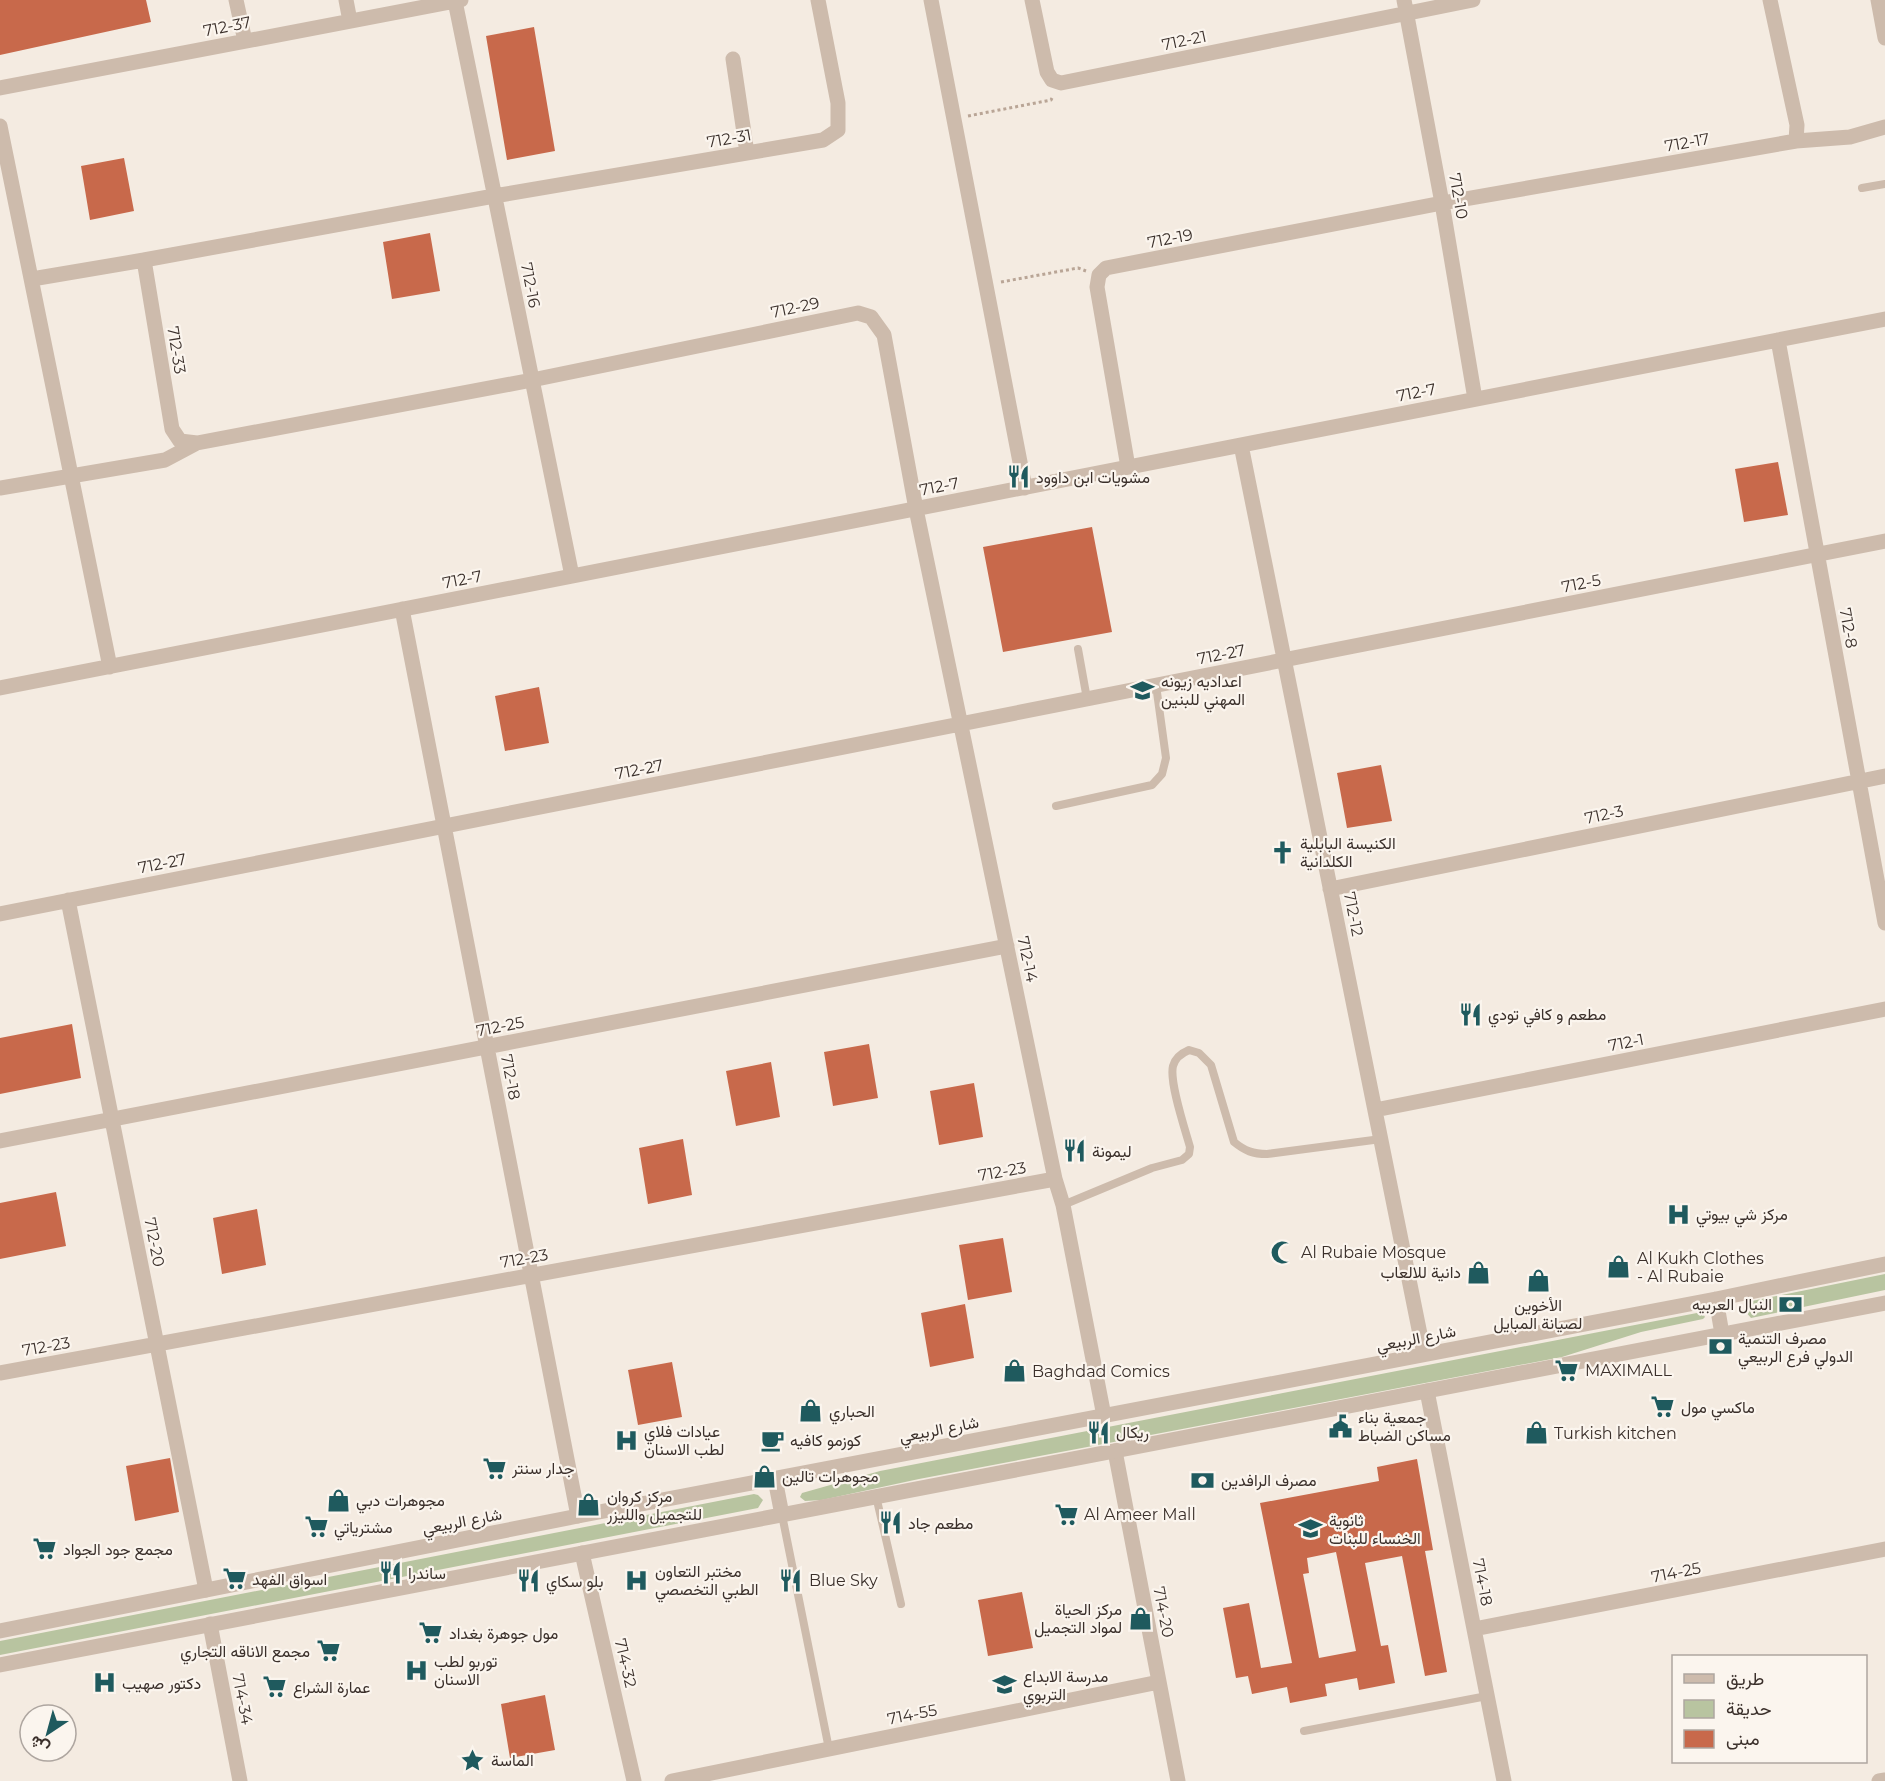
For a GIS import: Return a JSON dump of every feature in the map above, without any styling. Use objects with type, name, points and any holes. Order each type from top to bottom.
[{"type":"street","points":[[236,0],[245,41]]},
{"type":"street","points":[[346,0],[350,21]]},
{"type":"street","name":"712-31","points":[[495,196],[824,140],[838,130],[838,103],[819,0]]},
{"type":"street","points":[[931,0],[1025,488]]},
{"type":"street","points":[[1032,0],[1047,72],[1052,80],[1061,83]]},
{"type":"street","points":[[1405,6],[1473,0]]},
{"type":"street","points":[[1770,0],[1797,124],[1796,141]]},
{"type":"street","points":[[1878,0],[1885,38]]},
{"type":"street","name":"712-37","points":[[0,88],[458,1]]},
{"type":"street","name":"712-16","points":[[458,1],[572,576]]},
{"type":"street","name":"712-21","points":[[1061,83],[1405,6]]},
{"type":"street","name":"712-10","points":[[1405,6],[1442,203],[1475,399]]},
{"type":"street","points":[[733,60],[747,153]]},
{"type":"street","points":[[0,126],[110,667]]},
{"type":"street","name":"712-17","points":[[1442,203],[1796,141],[1850,137],[1885,127]]},
{"type":"street","points":[[32,279],[495,196]]},
{"type":"street","name":"712-19","points":[[1099,275],[1106,268],[1442,203]]},
{"type":"street","name":"712-33","points":[[144,260],[172,429],[180,441],[196,443]]},
{"type":"street","points":[[1099,275],[1097,287],[1128,467]]},
{"type":"street","name":"712-29","points":[[532,380],[858,313],[871,317],[884,335],[916,509]]},
{"type":"street","name":"712-7","points":[[0,688],[1885,319]]},
{"type":"street","name":"712-8","points":[[1778,340],[1885,923]]},
{"type":"street","points":[[0,488],[165,460],[196,443],[532,380]]},
{"type":"street","name":"712-12","points":[[1241,445],[1424,1354]]},
{"type":"street","name":"712-14","points":[[916,509],[1055,1179],[1063,1205],[1104,1416]]},
{"type":"street","name":"712-5","points":[[1284,660],[1885,541]]},
{"type":"street","name":"712-18","points":[[402,609],[578,1516]]},
{"type":"street","name":"712-27","points":[[0,914],[1284,660]]},
{"type":"street","name":"712-3","points":[[1330,889],[1885,776]]},
{"type":"street","name":"712-20","points":[[68,900],[206,1590]]},
{"type":"street","name":"712-25","points":[[0,1141],[1007,946]]},
{"type":"street","name":"712-1","points":[[1375,1110],[1885,1009]]},
{"type":"street","name":"712-23","points":[[0,1373],[1055,1179]]},
{"type":"street","name":"شارع الربيعي","points":[[0,1631],[578,1516],[1716,1299],[1885,1264]]},
{"type":"street","points":[[1716,1299],[1722,1334]]},
{"type":"street","points":[[0,1665],[1885,1303]]},
{"type":"street","name":"714-18","points":[[1427,1391],[1504,1781]]},
{"type":"street","name":"714-20","points":[[1115,1451],[1178,1781]]},
{"type":"street","points":[[775,1479],[782,1515]]},
{"type":"street","name":"714-25","points":[[1474,1629],[1885,1549]]},
{"type":"street","name":"714-32","points":[[582,1553],[634,1781]]},
{"type":"street","name":"714-34","points":[[210,1624],[240,1781]]},
{"type":"street","name":"714-55","points":[[672,1781],[1159,1682]]},
{"type":"street","points":[[1879,1781],[1885,1780]]},
{"type":"lane","points":[[1862,188],[1885,184]]},
{"type":"lane","points":[[1077,649],[1087,699]]},
{"type":"lane","points":[[1056,806],[1152,784],[1162,774],[1166,758],[1156,685]]},
{"type":"lane","points":[[1063,1205],[1152,1168],[1182,1160],[1189,1154],[1190,1147],[1172,1079],[1173,1065],[1181,1054],[1189,1050],[1199,1053],[1211,1065],[1234,1142],[1243,1150],[1252,1154],[1267,1154],[1381,1139]]},
{"type":"lane","points":[[876,1496],[901,1604]]},
{"type":"lane","points":[[782,1515],[829,1749]]},
{"type":"lane","points":[[1304,1731],[1487,1696]]},
{"type":"path","points":[[954,119],[1051,100],[1061,83]]},
{"type":"path","points":[[986,285],[1077,268],[1099,275]]},
{"type":"green space","points":[[1885,1274],[1885,1290],[1751,1318],[1745,1311],[1747,1302]]},
{"type":"green space","points":[[1702,1312],[1705,1317],[1703,1319],[1641,1332],[1562,1357],[919,1479],[822,1500],[805,1501],[800,1497],[802,1493],[880,1471]]},
{"type":"green space","points":[[754,1494],[763,1500],[758,1508],[0,1655],[0,1641]]},
{"type":"building","points":[[0,0],[146,0],[151,22],[0,55]]},
{"type":"building","points":[[534,27],[555,151],[507,160],[486,36]]},
{"type":"building","points":[[124,158],[134,211],[90,220],[81,166]]},
{"type":"building","points":[[430,233],[440,291],[392,299],[383,242]]},
{"type":"building","points":[[1778,462],[1788,515],[1744,522],[1735,469]]},
{"type":"building","points":[[1092,527],[1112,632],[1003,652],[983,547]]},
{"type":"building","points":[[539,687],[549,743],[505,751],[495,696]]},
{"type":"building","points":[[1381,765],[1392,821],[1347,828],[1337,773]]},
{"type":"building","points":[[72,1024],[81,1078],[0,1094],[0,1038]]},
{"type":"building","points":[[869,1044],[878,1098],[833,1106],[824,1052]]},
{"type":"building","points":[[771,1062],[780,1117],[736,1126],[726,1071]]},
{"type":"building","points":[[974,1083],[983,1137],[939,1145],[930,1091]]},
{"type":"building","points":[[683,1139],[692,1195],[648,1204],[639,1148]]},
{"type":"building","points":[[56,1192],[66,1246],[0,1259],[0,1203]]},
{"type":"building","points":[[257,1209],[266,1265],[222,1274],[213,1218]]},
{"type":"building","points":[[1003,1238],[1012,1292],[968,1300],[959,1245]]},
{"type":"building","points":[[965,1304],[974,1358],[930,1367],[921,1313]]},
{"type":"building","points":[[672,1362],[682,1417],[638,1425],[628,1370]]},
{"type":"building","points":[[170,1458],[179,1512],[135,1521],[126,1466]]},
{"type":"building","points":[[1417,1459],[1433,1550],[1425,1551],[1447,1672],[1425,1676],[1402,1556],[1365,1563],[1381,1646],[1388,1645],[1395,1683],[1359,1690],[1357,1678],[1325,1684],[1327,1696],[1290,1703],[1287,1687],[1252,1694],[1248,1676],[1236,1678],[1223,1608],[1249,1603],[1261,1668],[1292,1663],[1260,1503],[1379,1481],[1377,1467]],"holes":[[[1336,1552],[1356,1651],[1319,1658],[1303,1574],[1309,1573],[1307,1558]]]},
{"type":"building","points":[[1022,1592],[1033,1648],[988,1656],[978,1600]]},
{"type":"building","points":[[545,1695],[555,1750],[510,1758],[501,1704]]},
{"type":"place","name":"مشويات ابن داوود","points":[[1018,477]]},
{"type":"place","name":"اعداديه زيونه المهني للبنين","points":[[1143,690]]},
{"type":"place","name":"الكنيسة البابلية الكلدانية","points":[[1282,852]]},
{"type":"place","name":"مطعم و كافي تودي","points":[[1470,1014]]},
{"type":"place","name":"ليمونة","points":[[1074,1151]]},
{"type":"place","name":"مركز شي بيوتي","points":[[1678,1214]]},
{"type":"place","name":"Al Rubaie Mosque","points":[[1283,1252]]},
{"type":"place","name":"Al Kukh Clothes - Al Rubaie","points":[[1619,1267]]},
{"type":"place","name":"دانية للالعاب","points":[[1479,1272]]},
{"type":"place","name":"الأخوين لصيانة المبايل","points":[[1538,1280]]},
{"type":"place","name":"النبال العربيه","points":[[1790,1304]]},
{"type":"place","name":"مصرف التنمية الدولي فرع الربيعي","points":[[1720,1347]]},
{"type":"place","name":"MAXIMALL","points":[[1567,1370]]},
{"type":"place","name":"Baghdad Comics","points":[[1014,1371]]},
{"type":"place","name":"ماكسي مول","points":[[1663,1407]]},
{"type":"place","name":"الحباري","points":[[811,1411]]},
{"type":"place","name":"جمعية بناء مساكن الضباط","points":[[1340,1426]]},
{"type":"place","name":"ريكال","points":[[1098,1432]]},
{"type":"place","name":"Turkish kitchen","points":[[1536,1433]]},
{"type":"place","name":"عيادات فلاي لطب الاسنان","points":[[626,1440]]},
{"type":"place","name":"كوزمو كافيه","points":[[772,1440]]},
{"type":"place","name":"جدار سنتر","points":[[494,1468]]},
{"type":"place","name":"مجوهرات تالين","points":[[764,1476]]},
{"type":"place","name":"مصرف الرافدين","points":[[1203,1480]]},
{"type":"place","name":"مجوهرات دبي","points":[[338,1500]]},
{"type":"place","name":"مركز كروان للتجميل والليزر","points":[[589,1505]]},
{"type":"place","name":"Al Ameer Mall","points":[[1066,1514]]},
{"type":"place","name":"مطعم جاد","points":[[890,1523]]},
{"type":"place","name":"مشترياتي","points":[[316,1527]]},
{"type":"place","name":"ثانوية الخنساء للبنات","points":[[1311,1529]]},
{"type":"place","name":"مجمع جود الجواد","points":[[45,1549]]},
{"type":"place","name":"ساندرا","points":[[390,1573]]},
{"type":"place","name":"اسواق الفهد","points":[[234,1579]]},
{"type":"place","name":"مختبر التعاون الطبي التخصصي","points":[[637,1580]]},
{"type":"place","name":"Blue Sky","points":[[791,1580]]},
{"type":"place","name":"بلو سكاي","points":[[528,1581]]},
{"type":"place","name":"مركز الحياة لمواد التجميل","points":[[1140,1618]]},
{"type":"place","name":"مول جوهرة بغداد","points":[[431,1633]]},
{"type":"place","name":"مجمع الاناقه التجاري","points":[[328,1651]]},
{"type":"place","name":"توربو لطب الاسنان","points":[[416,1670]]},
{"type":"place","name":"دكتور صهيب","points":[[104,1683]]},
{"type":"place","name":"مدرسة الابداع التربوي","points":[[1005,1685]]},
{"type":"place","name":"عمارة الشراع","points":[[275,1687]]},
{"type":"place","name":"الماسة","points":[[473,1760]]}]
